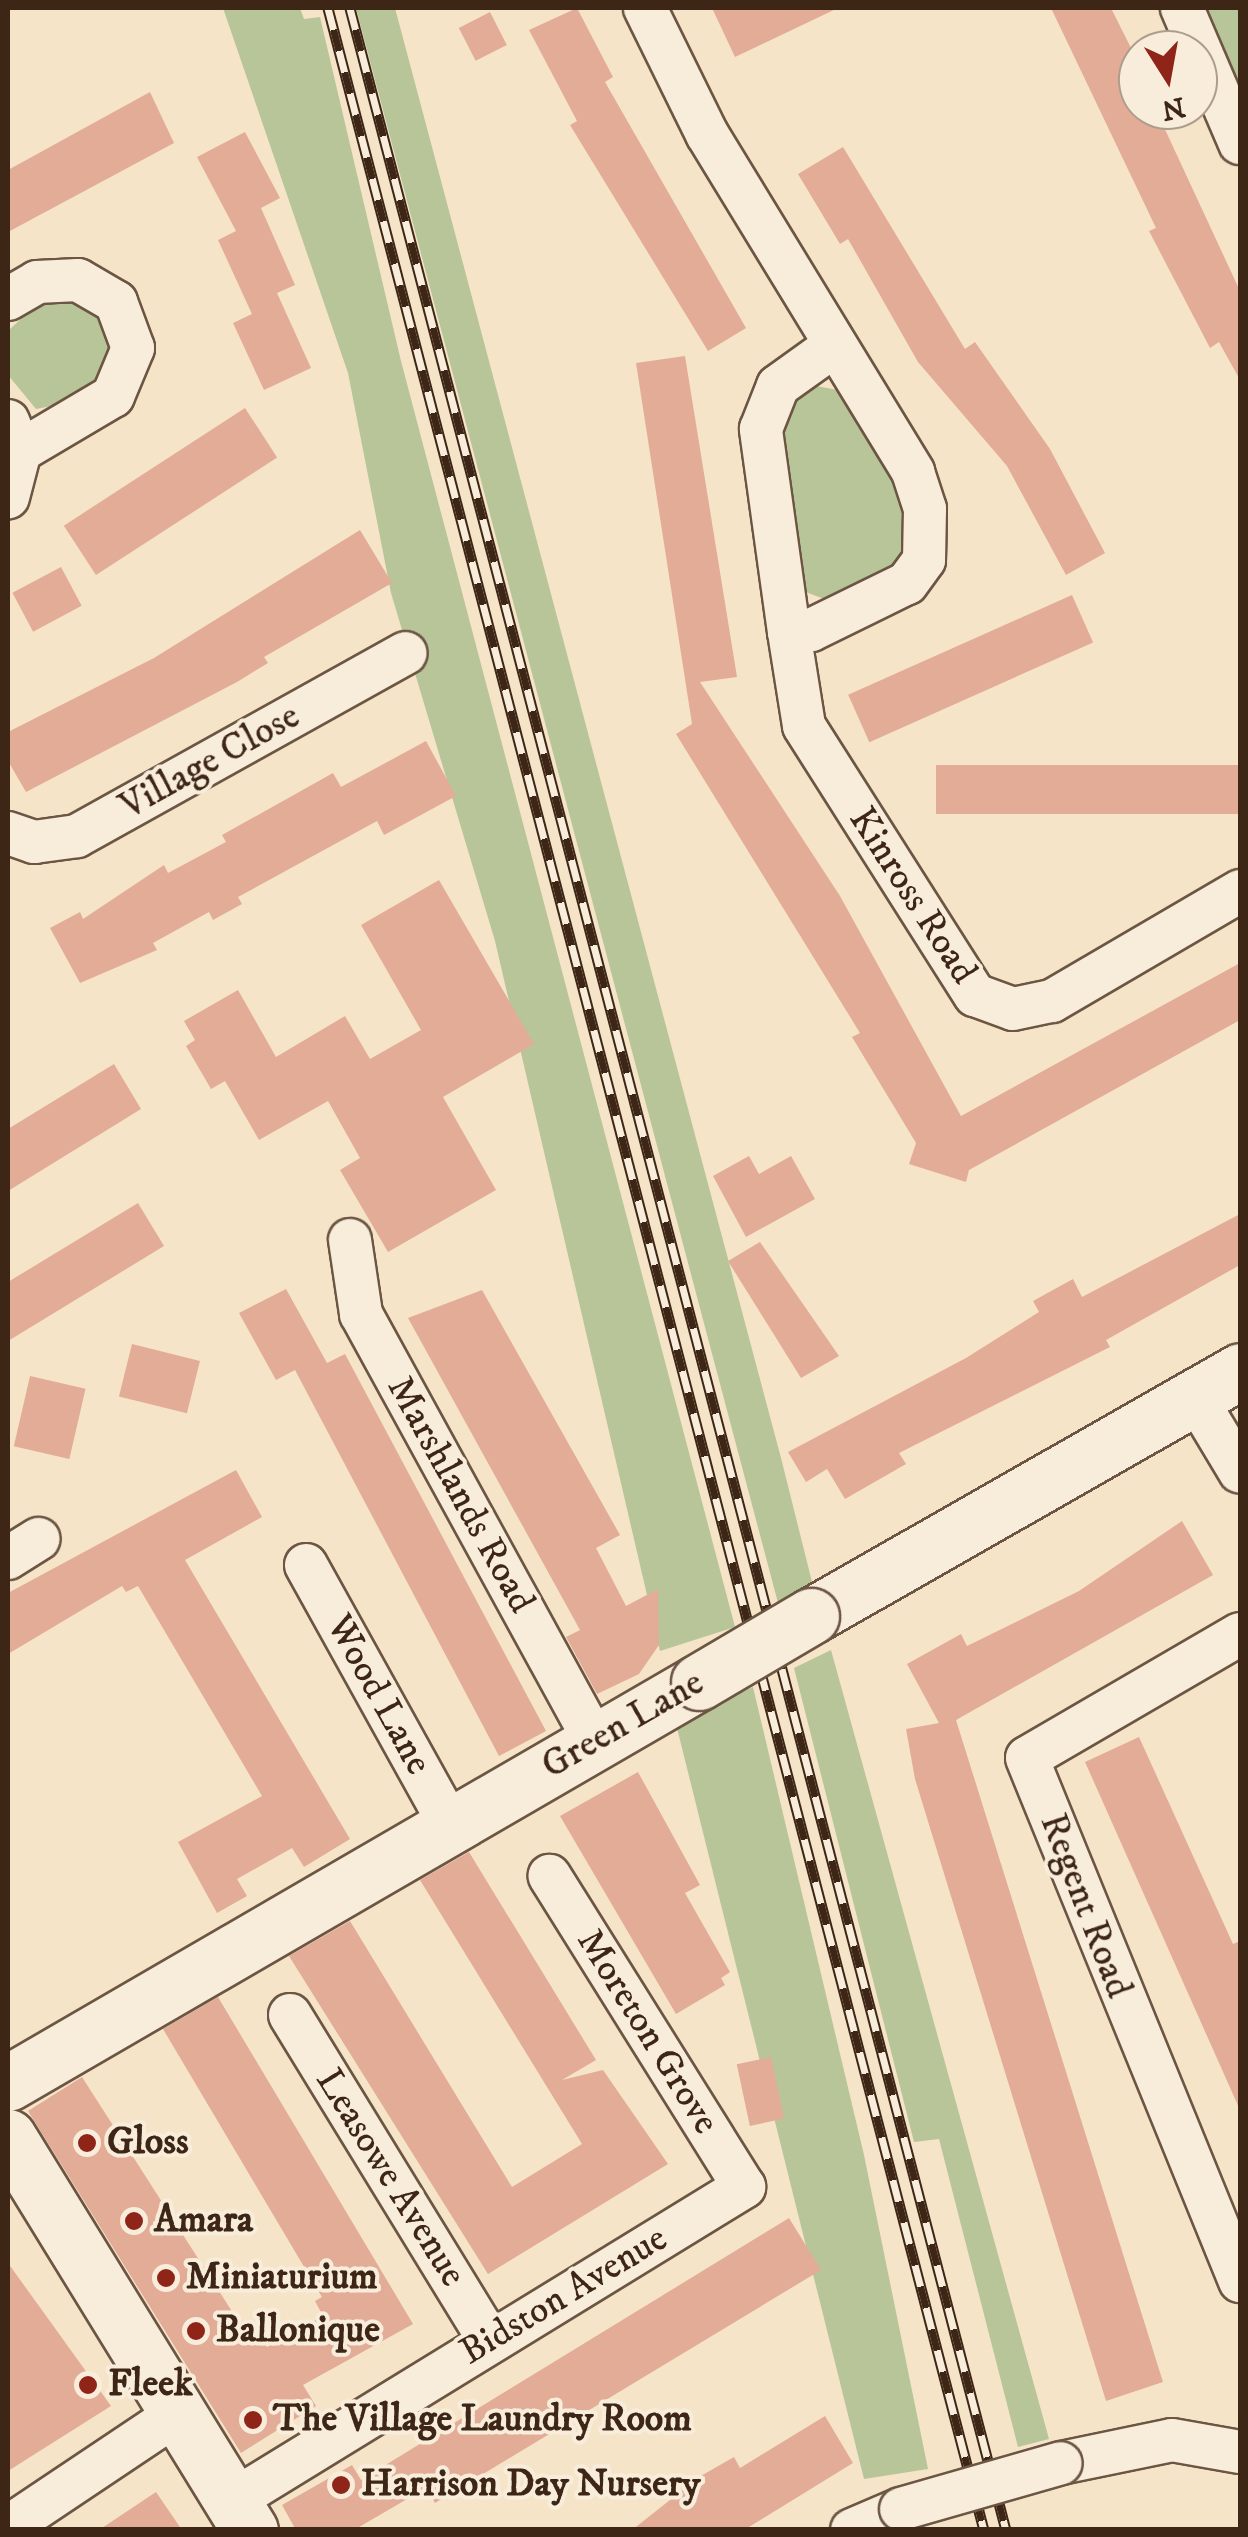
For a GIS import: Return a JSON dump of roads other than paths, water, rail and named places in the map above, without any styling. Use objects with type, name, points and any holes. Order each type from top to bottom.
[{"type":"street","points":[[645,8],[666,62],[832,348],[913,472],[925,510],[924,560],[883,599],[789,632]]},
{"type":"street","points":[[1182,8],[1240,142]]},
{"type":"street","points":[[8,299],[37,282],[78,280],[116,302],[133,348],[113,396],[14,436],[8,498]]},
{"type":"street","name":"Kinross Road","points":[[832,348],[778,386],[761,428],[804,726],[975,995],[1014,1010],[1052,1000],[1240,891]]},
{"type":"street","name":"Village Close","points":[[8,833],[34,842],[76,836],[406,653]]},
{"type":"street","name":"Marshlands Road","points":[[350,1240],[361,1314],[595,1742]]},
{"type":"street","points":[[1218,1384],[1240,1472]]},
{"type":"street","name":"Green Lane","points":[[8,2083],[450,1824],[1218,1384]]},
{"type":"street","name":"Wood Lane","points":[[306,1565],[450,1824]]},
{"type":"street","name":"Regent Road","points":[[1240,1634],[1027,1758],[1240,2281]]},
{"type":"street","name":"Moreton Grove","points":[[550,1876],[744,2187]]},
{"type":"street","name":"Leasowe Avenue","points":[[290,2015],[490,2340]]},
{"type":"street","points":[[8,2137],[241,2515]]},
{"type":"street","name":"Bidston Avenue","points":[[241,2515],[490,2340],[744,2187]]},
{"type":"street","points":[[8,2527],[178,2413]]},
{"type":"street","points":[[852,2530],[901,2509],[1061,2463],[1172,2440],[1240,2452]]},
{"type":"railway","points":[[328,8],[984,2530]]},
{"type":"railway","points":[[350,8],[1006,2530]]},
{"type":"place","name":"Gloss","points":[[87,2143]]},
{"type":"place","name":"Amara","points":[[134,2221]]},
{"type":"place","name":"Miniaturium","points":[[166,2278]]},
{"type":"place","name":"Ballonique","points":[[196,2331]]},
{"type":"place","name":"Fleek","points":[[88,2385]]},
{"type":"place","name":"The Village Laundry Room","points":[[253,2420]]},
{"type":"place","name":"Harrison Day Nursery","points":[[341,2485]]}]
